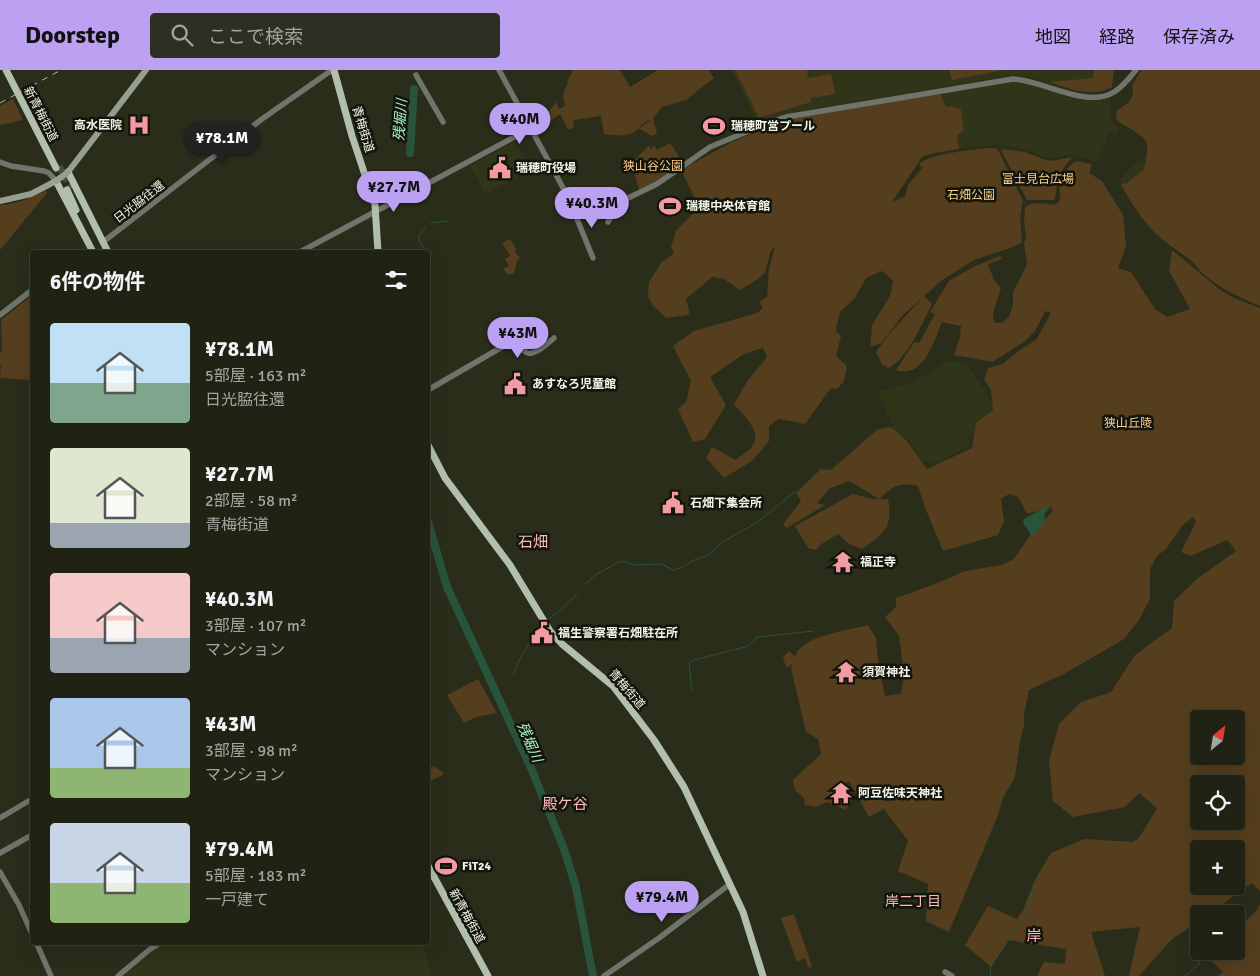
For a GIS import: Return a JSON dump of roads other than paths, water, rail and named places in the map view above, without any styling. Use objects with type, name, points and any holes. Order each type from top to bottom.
[{"type":"main road","name":"新青梅街道","points":[[6,70],[58,167],[10,70]]},
{"type":"main road","points":[[0,201],[31,194],[56,181],[68,172],[146,70]]},
{"type":"main road","name":"青梅街道","points":[[333,70],[352,136],[373,197],[376,211],[378,250]]},
{"type":"main road","points":[[68,172],[107,250]]},
{"type":"main road","points":[[56,181],[93,250]]},
{"type":"main road","points":[[93,250],[69,190],[102,250]]},
{"type":"main road","name":"青梅街道","points":[[430,449],[445,478],[510,565],[550,631],[562,644],[612,686],[656,744],[685,789],[743,912],[763,976]]},
{"type":"main road","name":"新青梅街道","points":[[430,870],[488,976]]},
{"type":"street","name":"日光脇往還","points":[[103,242],[262,119],[333,70]]},
{"type":"street","points":[[499,70],[568,197],[593,258]]},
{"type":"street","points":[[608,222],[619,204],[657,184],[710,147],[768,122],[786,117],[1012,79],[1036,82],[1089,98],[1100,97],[1116,91],[1136,70]]},
{"type":"street","points":[[416,75],[442,122]]},
{"type":"street","points":[[304,250],[531,128]]},
{"type":"street","points":[[0,162],[11,166],[44,171],[49,173],[56,181]]},
{"type":"street","points":[[0,315],[30,292]]},
{"type":"street","points":[[430,389],[502,347],[513,343],[526,352],[531,353],[540,349],[554,338]]},
{"type":"street","points":[[0,818],[30,800]]},
{"type":"street","points":[[0,853],[30,836]]},
{"type":"street","points":[[0,872],[19,905],[30,930]]},
{"type":"street","points":[[604,976],[659,938],[730,884]]},
{"type":"street","points":[[37,945],[51,976]]},
{"type":"street","points":[[118,976],[156,945]]},
{"type":"street","points":[[945,972],[952,976]]},
{"type":"waterway","name":"残堀川","points":[[410,153],[414,89]]},
{"type":"waterway","points":[[431,223],[447,221]]},
{"type":"waterway","points":[[424,250],[418,237],[426,228]]},
{"type":"waterway","points":[[586,584],[595,575],[621,561],[635,565],[661,564],[674,570],[681,568],[692,561],[708,555],[721,543],[756,523],[796,491]]},
{"type":"waterway","name":"残堀川","points":[[430,529],[447,587],[531,768],[564,849],[576,887],[593,976]]},
{"type":"waterway","points":[[547,621],[578,594]]},
{"type":"waterway","points":[[513,675],[524,651],[541,630]]},
{"type":"waterway","points":[[692,691],[689,663],[694,660],[749,646],[757,637],[814,631]]},
{"type":"waterway","points":[[990,976],[991,966],[1023,919],[1035,885]]},
{"type":"waterway","points":[[1185,976],[1199,964],[1199,960]]},
{"type":"tunnel","points":[[59,166],[71,189]]},
{"type":"railway","points":[[0,103],[61,70]]},
{"type":"place","name":"高水医院","points":[[139,125]]},
{"type":"place","name":"瑞穂町営プール","points":[[714,126]]},
{"type":"place","name":"瑞穂町役場","points":[[500,168]]},
{"type":"place","name":"瑞穂中央体育館","points":[[670,206]]},
{"type":"place","name":"あすなろ児童館","points":[[515,384]]},
{"type":"place","name":"石畑下集会所","points":[[673,503]]},
{"type":"place","name":"福正寺","points":[[843,562]]},
{"type":"place","name":"福生警察署石畑駐在所","points":[[542,633]]},
{"type":"place","name":"須賀神社","points":[[846,672]]},
{"type":"place","name":"阿豆佐味天神社","points":[[841,793]]},
{"type":"place","name":"FiT24","points":[[446,866]]},
{"type":"district","name":"石畑","points":[[533,542]]},
{"type":"district","name":"殿ケ谷","points":[[565,804]]},
{"type":"district","name":"岸二丁目","points":[[913,901]]},
{"type":"district","name":"岸","points":[[1034,936]]},
{"type":"park label","name":"狭山谷公園","points":[[653,166]]},
{"type":"park label","name":"富士見台広場","points":[[1038,179]]},
{"type":"park label","name":"石畑公園","points":[[971,195]]},
{"type":"park label","name":"狭山丘陵","points":[[1128,423]]}]
